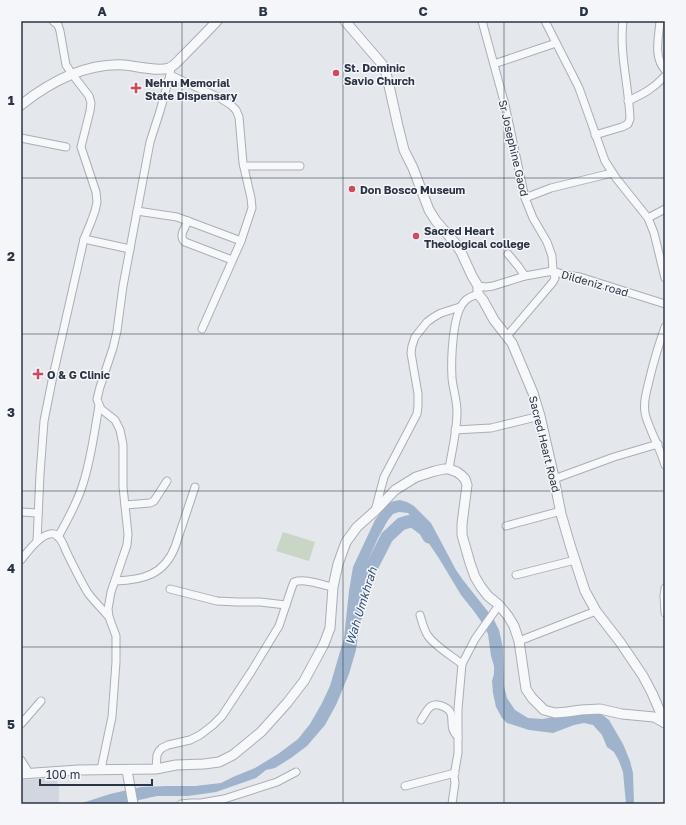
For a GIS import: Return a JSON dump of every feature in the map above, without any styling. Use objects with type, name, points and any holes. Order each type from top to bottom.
[{"type":"street","points":[[37,541],[44,421],[84,239],[97,202],[96,192],[81,147],[91,103],[89,96],[66,65],[60,31],[58,25],[53,21]]},
{"type":"street","points":[[101,769],[112,717],[116,662],[116,636],[109,617],[108,608],[127,544],[128,534],[123,473],[123,445],[120,430],[115,420],[99,406],[97,399],[117,331],[123,286],[150,142],[160,111],[170,71],[217,21]]},
{"type":"street","name":"Sacred Heart Road","points":[[345,21],[385,69],[404,150],[413,168],[429,210],[436,221],[456,244],[494,320],[512,342],[533,393],[540,416],[561,511],[585,591],[596,611],[643,676],[665,723]]},
{"type":"street","name":"Sr Josephine Gaod","points":[[482,21],[510,126],[525,198],[532,218],[548,242],[552,256],[553,271]]},
{"type":"street","points":[[545,21],[579,88],[604,161],[612,174],[648,218],[654,233],[665,278]]},
{"type":"street","points":[[595,135],[622,127],[628,124],[630,119],[623,60],[623,21]]},
{"type":"street","points":[[660,21],[658,56],[659,62],[665,70]]},
{"type":"street","points":[[494,64],[556,43]]},
{"type":"street","points":[[21,105],[46,88],[72,74],[92,67],[124,65],[170,71],[220,98],[236,110],[239,118],[244,166],[252,208],[241,241],[202,329]]},
{"type":"street","points":[[628,102],[646,93],[658,84],[665,76]]},
{"type":"street","points":[[21,138],[66,147]]},
{"type":"street","points":[[244,166],[300,166]]},
{"type":"street","points":[[525,198],[551,188],[612,174]]},
{"type":"street","points":[[648,218],[665,209]]},
{"type":"street","points":[[137,211],[177,217],[241,241]]},
{"type":"street","points":[[188,221],[181,236],[182,240],[232,260]]},
{"type":"street","points":[[84,239],[130,249]]},
{"type":"street","points":[[508,254],[525,276]]},
{"type":"street","points":[[507,336],[553,282],[555,278],[553,271]]},
{"type":"street","name":"Dildeniz road","points":[[478,290],[525,276],[553,271],[565,275],[580,277],[665,304]]},
{"type":"street","points":[[449,469],[457,409],[452,379],[452,356],[455,328],[460,307],[478,290]]},
{"type":"street","points":[[375,511],[384,478],[417,414],[418,394],[411,353],[412,346],[416,337],[427,322],[434,317],[460,307]]},
{"type":"street","points":[[665,327],[653,361],[646,390],[645,403],[645,415],[658,444],[665,465]]},
{"type":"street","points":[[58,537],[73,510],[83,486],[99,406]]},
{"type":"street","points":[[455,430],[491,428],[540,416]]},
{"type":"street","points":[[554,479],[614,457],[658,444]]},
{"type":"street","points":[[21,760],[25,774],[101,769],[156,769],[176,765],[219,762],[233,755],[261,732],[304,681],[324,644],[330,628],[333,587],[340,560],[346,542],[357,527],[395,490],[416,477],[444,469],[457,472],[465,479],[467,485],[462,535],[470,564],[475,577],[488,596],[499,605],[514,626],[519,641],[526,689],[532,698],[544,710],[555,713],[600,709],[622,714],[654,717],[665,723]]},
{"type":"street","points":[[125,505],[152,502],[167,481]]},
{"type":"street","points":[[115,581],[146,577],[167,562],[172,556],[196,487]]},
{"type":"street","points":[[506,526],[561,511]]},
{"type":"street","points":[[21,512],[38,513]]},
{"type":"street","points":[[21,560],[37,541],[50,534],[54,534],[62,542],[88,593],[109,617]]},
{"type":"street","points":[[516,575],[575,560]]},
{"type":"street","points":[[156,769],[157,755],[162,748],[168,745],[190,740],[200,735],[222,716],[280,626],[294,582],[300,580],[333,587]]},
{"type":"street","points":[[665,588],[665,613]]},
{"type":"street","points":[[170,589],[217,601],[260,602],[286,605]]},
{"type":"street","points":[[452,804],[458,753],[458,710],[462,664],[483,626],[499,605]]},
{"type":"street","points":[[519,641],[596,611]]},
{"type":"street","points":[[420,615],[426,631],[434,642],[462,664]]},
{"type":"street","points":[[21,724],[41,701]]},
{"type":"street","points":[[421,720],[434,704],[448,708],[451,714],[453,731],[458,737]]},
{"type":"street","points":[[127,770],[133,804]]},
{"type":"street","points":[[181,804],[201,803],[224,799],[277,782],[296,772]]},
{"type":"street","points":[[405,786],[455,773]]},
{"type":"shaded area","points":[[56,778],[59,787],[59,804],[21,804],[21,780]]},
{"type":"green space","points":[[283,532],[315,542],[309,561],[276,551]]},
{"type":"water","points":[[400,500],[414,506],[431,523],[456,570],[493,618],[499,630],[503,648],[504,686],[507,698],[515,710],[528,718],[543,719],[562,715],[598,713],[604,716],[609,720],[623,744],[630,761],[633,773],[634,804],[626,804],[623,772],[619,761],[614,752],[607,747],[602,735],[593,725],[584,723],[574,725],[553,733],[529,730],[507,723],[502,718],[496,707],[493,693],[492,681],[494,666],[488,634],[483,624],[461,595],[412,518],[408,513],[399,512],[393,514],[388,520],[364,569],[356,650],[349,674],[336,705],[325,725],[307,746],[291,758],[275,768],[266,770],[256,778],[216,792],[188,796],[157,796],[121,804],[79,804],[110,794],[141,787],[195,786],[221,783],[255,768],[278,754],[298,739],[310,724],[330,686],[344,638],[353,567],[375,520],[387,504]]},
{"type":"waterway","name":"Wah Umkhrah","points":[[356,616],[368,574],[387,537],[401,524],[413,521],[425,530],[429,537]]},
{"type":"place","name":"St. Dominic Savio Church","points":[[336,73]]},
{"type":"place","name":"Nehru Memorial State Dispensary","points":[[136,88]]},
{"type":"place","name":"Don Bosco Museum","points":[[352,189]]},
{"type":"place","name":"Sacred Heart Theological college","points":[[416,236]]},
{"type":"place","name":"O & G Clinic","points":[[38,374]]}]
